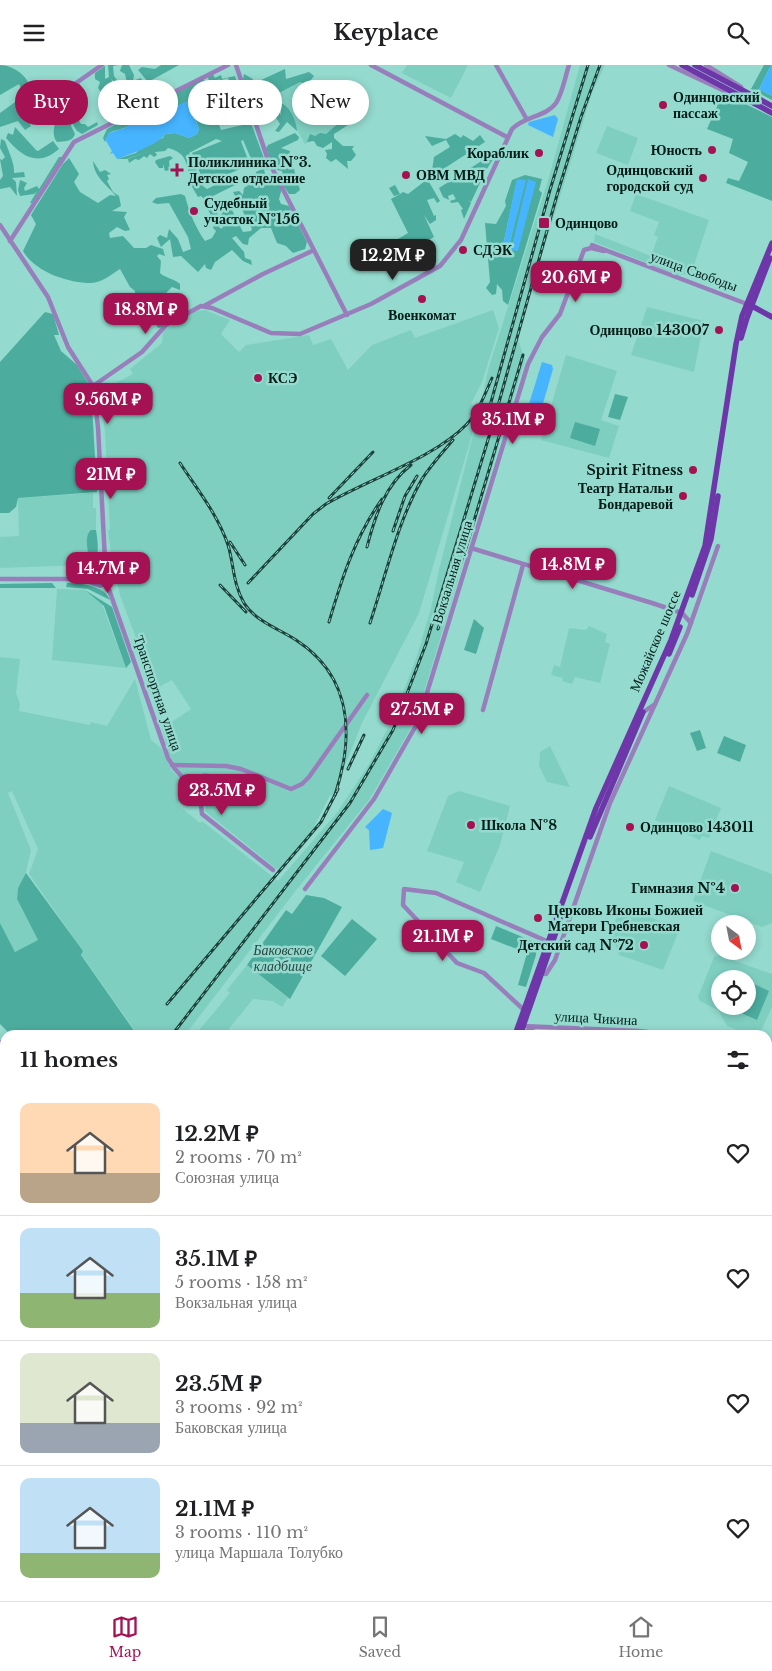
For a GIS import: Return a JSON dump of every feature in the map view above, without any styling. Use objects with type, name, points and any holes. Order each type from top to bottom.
[{"type":"main road","points":[[695,65],[745,95],[751,102],[772,106]]},
{"type":"main road","points":[[684,66],[764,105],[772,113]]},
{"type":"main road","name":"Можайское шоссе","points":[[518,1030],[545,974],[600,809],[683,614],[711,539],[737,356],[750,305],[772,243]]},
{"type":"main road","name":"Можайское шоссе","points":[[750,305],[772,253]]},
{"type":"main road","points":[[750,305],[772,317]]},
{"type":"main road","name":"Можайское шоссе","points":[[521,1030],[524,1010],[596,808],[683,614]]},
{"type":"street","points":[[80,80],[102,65]]},
{"type":"street","points":[[10,241],[74,143],[228,65]]},
{"type":"street","points":[[236,65],[268,161],[312,251],[347,315]]},
{"type":"street","points":[[371,65],[507,137]]},
{"type":"street","points":[[496,65],[526,118]]},
{"type":"street","points":[[204,306],[263,331],[285,335],[300,334],[347,315],[440,265],[453,251],[464,234],[507,137],[516,125],[526,118],[547,110],[557,102],[569,66],[562,65]]},
{"type":"street","points":[[669,65],[751,102]]},
{"type":"street","points":[[706,65],[745,95]]},
{"type":"street","points":[[733,95],[764,105]]},
{"type":"street","points":[[0,225],[48,297],[68,347],[94,386],[98,427],[104,554],[95,574],[94,584]]},
{"type":"street","name":"улица Свободы","points":[[591,247],[750,305]]},
{"type":"street","name":"Вокзальная улица","points":[[305,889],[374,799],[418,722],[528,364],[542,337],[560,314],[584,251],[591,247]]},
{"type":"street","points":[[94,386],[142,352],[166,325],[260,275],[312,251]]},
{"type":"street","points":[[545,974],[555,960],[610,803],[691,623],[718,546]]},
{"type":"street","points":[[471,548],[683,614],[691,623]]},
{"type":"street","name":"Транспортная улица","points":[[104,554],[106,579],[160,739],[172,765],[226,766],[241,769],[292,789],[302,784],[309,777],[367,695]]},
{"type":"street","points":[[483,710],[523,565]]},
{"type":"street","points":[[0,579],[82,579],[102,573],[106,579],[100,586]]},
{"type":"street","points":[[82,579],[100,586],[112,595]]},
{"type":"street","points":[[642,713],[656,702]]},
{"type":"street","points":[[172,765],[200,797],[202,814],[273,870]]},
{"type":"street","points":[[524,1010],[484,973],[460,965],[455,961],[403,905],[404,889],[436,893],[549,942]]},
{"type":"street","name":"улица Чикина","points":[[521,1026],[613,1030]]},
{"type":"street","points":[[529,1030],[535,1027]]},
{"type":"shaded area","points":[[407,65],[468,65],[451,98],[402,73]]},
{"type":"shaded area","points":[[580,65],[605,65],[592,93],[517,336],[525,360],[415,721],[369,800],[297,889],[189,1030],[134,1030],[81,954],[83,951],[29,874],[38,849],[12,791],[8,793],[31,850],[24,881],[18,888],[17,899],[38,940],[15,952],[0,923],[0,657],[20,659],[16,693],[20,704],[19,711],[90,725],[91,722],[107,726],[135,679],[151,740],[161,748],[172,771],[186,784],[183,796],[177,804],[200,823],[202,821],[278,881],[336,814],[368,766],[393,718],[417,656],[431,608],[478,415],[419,613],[362,723],[333,796],[330,795],[311,833],[279,871],[205,811],[206,804],[204,798],[179,771],[169,754],[161,725],[173,721],[191,709],[172,680],[155,689],[120,595],[108,531],[110,529],[105,432],[100,391],[133,374],[130,369],[162,343],[163,331],[193,312],[205,310],[230,320],[221,334],[239,352],[246,345],[309,335],[313,345],[331,339],[348,370],[372,345],[411,330],[415,338],[493,310],[499,328],[482,382],[471,404],[480,409],[488,370],[549,177]]},
{"type":"shaded area","points":[[303,76],[305,80],[296,80]]},
{"type":"shaded area","points":[[292,82],[292,121],[282,103],[282,87]]},
{"type":"shaded area","points":[[294,125],[344,125],[305,144]]},
{"type":"shaded area","points":[[607,126],[638,138],[628,165],[596,153]]},
{"type":"shaded area","points":[[636,194],[709,220],[691,274],[678,275],[594,242],[595,234],[651,256],[658,237],[654,235],[659,222],[630,211]]},
{"type":"shaded area","points":[[647,307],[704,321],[694,372],[631,355]]},
{"type":"shaded area","points":[[566,355],[617,371],[601,420],[619,426],[609,458],[541,440]]},
{"type":"shaded area","points":[[93,493],[93,508],[96,508],[96,551],[85,565],[0,568],[0,537],[19,536],[18,498]]},
{"type":"shaded area","points":[[57,589],[85,590],[101,602],[126,668],[52,660]]},
{"type":"shaded area","points":[[589,626],[607,634],[605,642],[610,644],[600,683],[575,677],[572,684],[562,681],[563,678],[551,675],[554,665],[560,667],[569,628],[586,630]]},
{"type":"shaded area","points":[[550,746],[570,787],[547,782],[539,766],[540,752]]},
{"type":"shaded area","points":[[669,786],[721,808],[709,838],[702,836],[700,840],[655,820]]},
{"type":"shaded area","name":"Школа №8","points":[[459,791],[510,806],[500,845],[480,892],[456,882],[464,862],[427,851],[448,796]]},
{"type":"shaded area","name":"Гимназия №4","points":[[711,851],[772,874],[772,923],[762,927],[756,925],[756,915],[730,915],[693,901]]},
{"type":"shaded area","name":"Детский сад №72","points":[[624,908],[680,928],[663,970],[619,955],[611,934],[619,910]]},
{"type":"shaded area","points":[[713,960],[733,960],[772,974],[772,1007],[761,1030],[737,1030],[727,1026],[721,1015],[756,1015],[756,970],[711,970],[711,1006],[700,1001],[698,997]]},
{"type":"shaded area","points":[[247,965],[288,998],[282,1007],[273,1001],[253,999],[228,1030],[199,1030],[230,993],[227,990]]},
{"type":"green space","points":[[0,65],[15,69],[27,80],[15,80],[15,86],[0,95]]},
{"type":"green space","points":[[108,65],[118,65],[113,66],[114,76],[117,80],[98,81],[95,79],[95,73],[105,66],[105,79],[109,77]]},
{"type":"green space","points":[[122,65],[129,65],[134,75],[133,80],[126,80],[125,74],[120,71]]},
{"type":"green space","points":[[161,65],[179,65],[152,80],[146,80],[138,70],[142,67],[155,69]]},
{"type":"green space","points":[[764,65],[771,65],[759,89],[772,96],[772,100],[751,89]]},
{"type":"green space","points":[[285,69],[286,79],[309,72],[314,76],[311,80],[292,80],[292,86],[282,91],[282,80],[261,80]]},
{"type":"green space","points":[[212,73],[215,78],[221,75],[222,79],[235,76],[236,80],[229,80],[228,78],[221,80],[209,80],[208,77]]},
{"type":"green space","points":[[244,74],[253,79],[253,80],[243,80]]},
{"type":"green space","points":[[188,86],[188,101],[178,106],[178,92]]},
{"type":"green space","points":[[723,93],[772,117],[772,201],[726,183],[728,178],[739,181],[748,162],[729,153],[733,139],[707,129]]},
{"type":"green space","points":[[15,102],[15,122],[0,127],[0,113]]},
{"type":"green space","points":[[282,104],[284,104],[292,115],[292,125],[296,125],[297,131],[287,122],[279,132],[275,131],[279,125],[282,125]]},
{"type":"green space","points":[[97,122],[98,125],[82,134],[73,125],[86,125],[88,127]]},
{"type":"green space","points":[[21,125],[30,125],[31,126],[25,130]]},
{"type":"green space","points":[[55,125],[71,125],[75,134],[68,141],[57,142],[54,136]]},
{"type":"green space","points":[[115,125],[130,125],[109,133],[105,142],[103,138],[107,129]]},
{"type":"green space","points":[[198,125],[219,125],[221,130],[252,125],[265,161],[268,160],[270,166],[268,170],[264,169],[265,174],[237,184],[205,200],[201,196],[198,197],[192,185],[185,160],[175,150],[168,148],[165,151],[155,152],[157,155],[154,157],[150,154],[147,158],[144,156],[139,160],[135,159],[129,163],[128,159],[150,151],[127,159],[117,159],[136,153],[141,147],[163,138],[165,134],[175,133],[189,138],[197,134],[199,129]],"holes":[[[216,139],[222,141],[192,153],[204,184],[250,165],[241,141],[243,140],[255,168],[262,169],[256,172],[255,177],[236,183],[233,176],[207,189],[203,186],[189,153]]]},
{"type":"green space","points":[[336,125],[348,125],[334,134],[334,138],[343,146],[354,146],[352,149],[356,155],[351,161],[347,161],[348,169],[336,159],[331,162],[326,158],[325,150],[332,149],[332,142],[323,148],[317,146],[314,141],[307,142],[310,134],[315,136],[320,133],[326,134]]},
{"type":"green space","points":[[15,127],[38,151],[53,141],[59,149],[44,158],[24,155],[6,138],[8,133],[13,135]]},
{"type":"green space","points":[[295,133],[299,137],[298,140],[281,148],[290,151],[289,155],[283,159],[294,169],[300,190],[295,194],[289,194],[283,185],[279,199],[281,204],[289,206],[307,242],[305,249],[293,253],[286,246],[277,243],[271,228],[261,228],[249,238],[248,245],[243,244],[236,236],[232,238],[244,252],[245,258],[251,260],[252,265],[243,261],[232,250],[215,262],[211,270],[206,268],[205,264],[198,272],[181,256],[173,257],[170,239],[161,247],[157,238],[160,235],[167,238],[169,229],[178,239],[183,252],[191,249],[188,237],[169,203],[157,204],[152,202],[156,198],[181,194],[185,196],[193,219],[205,241],[212,238],[216,231],[213,228],[214,224],[209,222],[208,218],[211,216],[206,205],[209,203],[213,205],[220,219],[217,224],[221,229],[224,220],[220,216],[225,210],[221,204],[224,200],[229,204],[243,232],[251,231],[252,229],[233,192],[239,191],[243,195],[244,188],[258,180],[278,175],[283,176],[282,171],[277,170],[266,157],[268,153],[266,148],[268,145]]},
{"type":"green space","points":[[455,134],[461,138],[463,135],[473,141],[480,135],[485,142],[431,177],[434,157],[450,147],[446,140],[432,146],[425,136],[446,139]]},
{"type":"green space","points":[[1,139],[5,141],[14,173],[24,172],[25,177],[12,178],[16,182],[17,196],[10,187],[0,189],[0,180],[3,176],[0,159],[2,160],[5,157],[0,148]]},
{"type":"green space","points":[[491,155],[495,156],[485,172],[479,169],[468,176],[472,174],[476,180],[483,177],[471,202],[468,199],[471,203],[464,219],[461,210],[463,209],[458,202],[451,203],[450,201],[456,199],[453,194],[448,196],[449,200],[443,197],[439,188]]},
{"type":"green space","points":[[170,156],[173,158],[169,161],[170,170],[165,171],[163,164],[163,168],[159,168],[155,162],[156,160]]},
{"type":"green space","points":[[59,157],[62,157],[32,203],[30,203],[37,191],[34,194],[20,196],[18,190],[20,180],[27,183],[24,188],[25,191],[37,186],[39,189]]},
{"type":"green space","points":[[69,158],[79,174],[74,182],[80,192],[98,203],[110,195],[116,196],[98,176],[93,161],[100,172],[105,170],[111,174],[107,175],[109,179],[107,181],[113,192],[119,196],[121,206],[112,211],[127,212],[124,217],[130,230],[125,231],[117,227],[109,233],[110,238],[123,236],[134,248],[146,248],[151,245],[163,249],[165,256],[159,254],[157,256],[161,261],[160,273],[180,284],[180,290],[172,287],[166,293],[174,314],[160,328],[157,327],[157,321],[168,313],[166,307],[148,314],[146,306],[140,304],[142,295],[135,296],[135,291],[130,287],[120,269],[95,283],[72,281],[53,275],[35,265],[23,251],[36,224],[31,215],[63,164]]},
{"type":"green space","points":[[525,175],[542,179],[539,190],[542,193],[508,305],[503,301],[502,290],[497,284],[496,294],[492,295],[486,288],[490,282],[485,223],[496,224],[506,206],[505,201],[512,180]],"holes":[[[517,180],[525,180],[508,250],[502,250]]]},
{"type":"green space","points":[[425,181],[429,182],[440,201],[437,203],[434,198],[427,200],[434,216],[436,215],[436,220],[430,224],[424,215],[434,237],[381,266],[382,260],[398,251],[393,242],[408,233],[391,199],[403,192],[408,194]]},
{"type":"green space","points":[[395,185],[400,194],[394,196],[389,188]]},
{"type":"green space","points":[[45,312],[53,314],[59,335],[54,335],[61,351],[77,365],[91,388],[97,492],[18,498],[16,507],[9,513],[0,513],[0,362]]},
{"type":"green space","points":[[615,394],[628,397],[620,420],[608,417]]},
{"type":"green space","points":[[575,422],[600,429],[595,446],[570,438]]},
{"type":"green space","points":[[91,530],[96,530],[98,545],[95,564],[92,568],[88,565],[87,542],[88,533]]},
{"type":"green space","points":[[52,583],[56,588],[0,588],[0,584]]},
{"type":"green space","points":[[67,583],[98,588],[110,600],[88,589],[66,587]]},
{"type":"green space","points":[[85,590],[112,607],[131,662],[126,668],[104,606]]},
{"type":"green space","points":[[474,619],[484,628],[476,654],[464,650]]},
{"type":"green space","points":[[700,730],[706,748],[697,751],[690,733]]},
{"type":"green space","points":[[724,736],[746,745],[740,762],[717,753]]},
{"type":"green space","points":[[26,873],[83,951],[81,955],[134,1030],[6,1030],[0,1024],[0,923],[15,952],[38,940],[17,899],[18,888]]},
{"type":"green space","name":"Баковское кладбище","points":[[306,895],[324,898],[342,907],[290,999],[247,965],[286,910],[292,914]]},
{"type":"green space","points":[[352,919],[377,939],[345,976],[321,956]]},
{"type":"green space","points":[[450,921],[455,929],[440,941],[433,933]]},
{"type":"green space","points":[[496,926],[537,943],[536,955],[526,987],[518,985],[527,953],[491,939]]},
{"type":"green space","points":[[756,985],[769,991],[757,1020],[746,1015],[756,1015]]},
{"type":"water","points":[[772,65],[772,96],[759,89]]},
{"type":"water","points":[[188,101],[188,125],[197,125],[199,129],[197,134],[189,138],[175,133],[165,134],[157,142],[117,159],[113,153],[110,154],[112,151],[105,139],[109,133],[129,125],[178,125],[178,105]]},
{"type":"water","points":[[555,115],[558,119],[553,137],[528,125],[529,122]]},
{"type":"water","points":[[517,179],[526,180],[508,250],[502,250]]},
{"type":"water","points":[[528,179],[536,182],[518,251],[511,250]]},
{"type":"water","points":[[542,362],[552,365],[553,369],[537,424],[533,425],[524,420]]},
{"type":"water","points":[[383,809],[392,813],[383,848],[370,850],[369,830],[365,827]]},
{"type":"waterway","points":[[203,773],[228,778],[258,799]]},
{"type":"railway","points":[[488,413],[550,190],[588,65]]},
{"type":"railway","points":[[176,1030],[350,803],[393,730],[426,644],[494,420],[557,195],[581,117],[600,65]]},
{"type":"railway","points":[[438,629],[466,548],[523,355]]},
{"type":"railway","points":[[248,583],[313,514],[326,504],[418,458],[452,437],[474,415],[492,378]]},
{"type":"railway","points":[[370,623],[399,531],[413,496],[425,474],[453,440]]},
{"type":"railway","points":[[329,498],[373,452]]},
{"type":"railway","points":[[180,463],[219,523],[228,545],[238,589],[244,603],[254,615],[296,640],[315,655],[329,672],[338,690],[344,710],[346,730],[345,752],[335,795]]},
{"type":"railway","points":[[367,547],[382,502],[394,482],[411,465]]},
{"type":"railway","points":[[393,531],[405,496],[417,476]]},
{"type":"railway","points":[[329,622],[344,574],[357,543],[382,499]]},
{"type":"railway","points":[[230,542],[245,565]]},
{"type":"railway","points":[[220,585],[246,612]]},
{"type":"railway","points":[[348,769],[364,735]]},
{"type":"railway","points":[[167,1004],[321,822],[338,789]]},
{"type":"place","name":"Одинцовский пассаж","points":[[663,105]]},
{"type":"place","name":"Юность","points":[[712,150]]},
{"type":"place","name":"Кораблик","points":[[539,153]]},
{"type":"place","name":"Поликлиника №3. Детское отделение","points":[[177,170]]},
{"type":"place","name":"ОВМ МВД","points":[[406,175]]},
{"type":"place","name":"Одинцовский городской суд","points":[[703,178]]},
{"type":"place","name":"Судебный участок №156","points":[[194,211]]},
{"type":"place","name":"Одинцово","points":[[544,223]]},
{"type":"place","name":"СДЭК","points":[[463,250]]},
{"type":"place","name":"Военкомат","points":[[422,299]]},
{"type":"place","name":"Одинцово 143007","points":[[719,330]]},
{"type":"place","name":"КСЭ","points":[[258,378]]},
{"type":"place","name":"Spirit Fitness","points":[[693,470]]},
{"type":"place","name":"Театр Натальи Бондаревой","points":[[683,496]]},
{"type":"place","name":"Школа №8","points":[[471,825]]},
{"type":"place","name":"Одинцово 143011","points":[[630,827]]},
{"type":"place","name":"Гимназия №4","points":[[735,888]]},
{"type":"place","name":"Церковь Иконы Божией Матери Гребневская","points":[[538,918]]},
{"type":"place","name":"Детский сад №72","points":[[644,945]]}]
